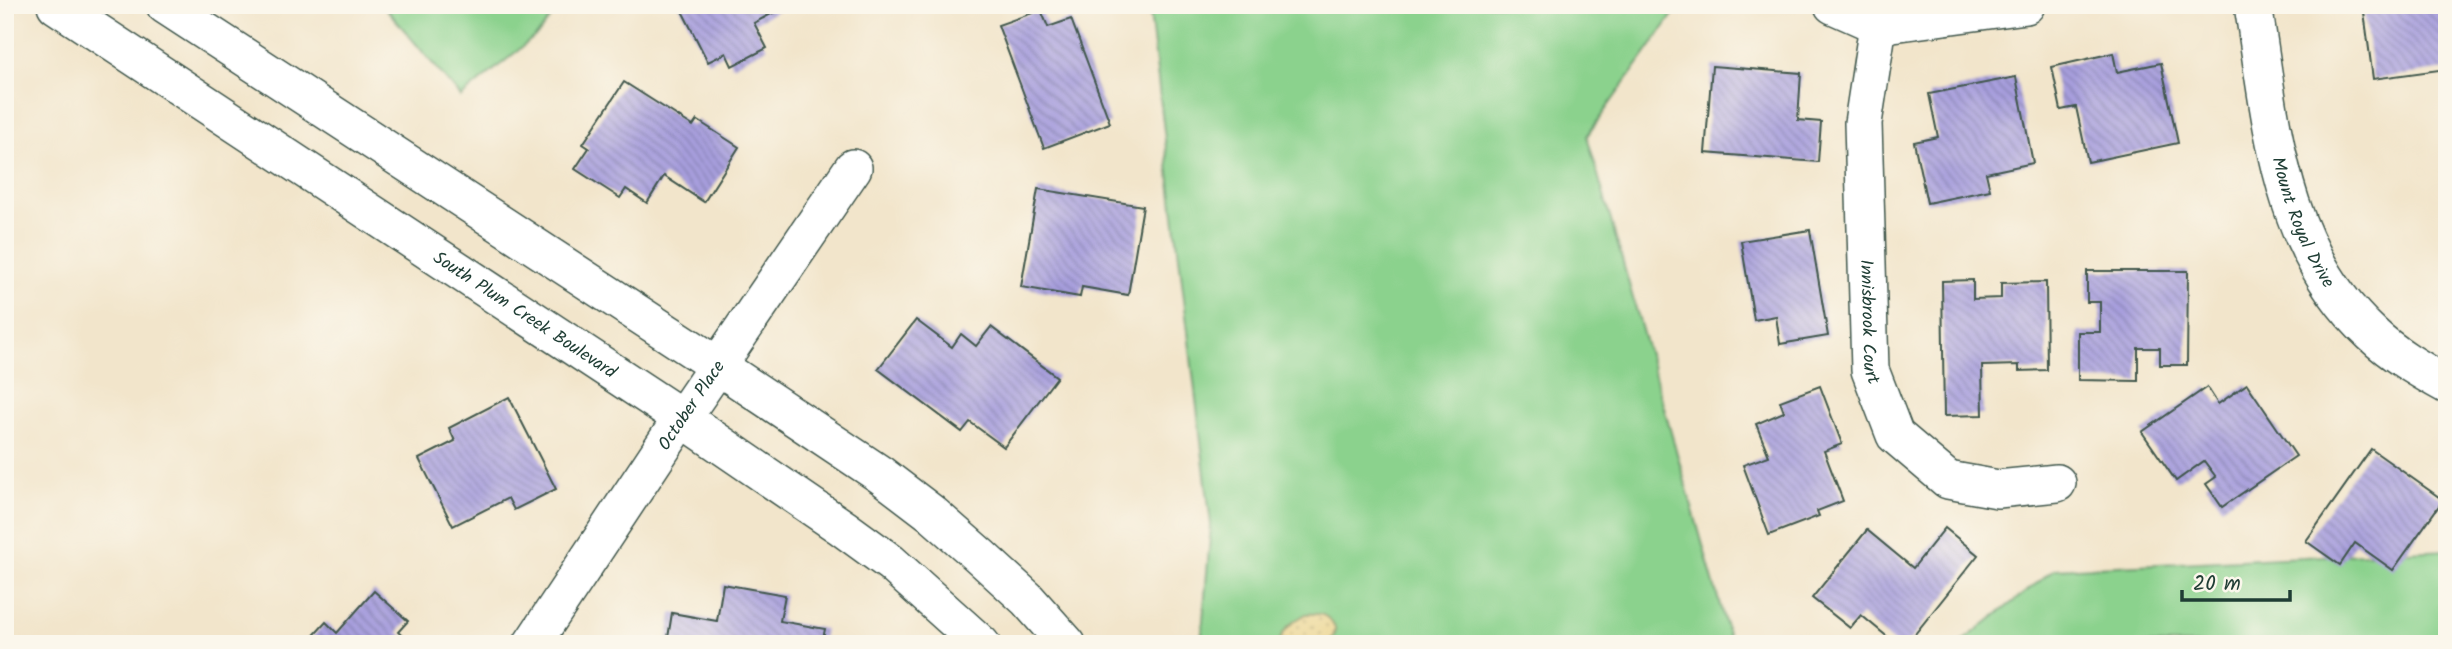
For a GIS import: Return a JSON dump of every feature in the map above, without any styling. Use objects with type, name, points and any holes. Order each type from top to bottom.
[{"type":"street","name":"South Plum Creek Boulevard","points":[[55,5],[682,418],[843,528],[891,563],[981,644]]},
{"type":"street","points":[[165,5],[881,475],[931,513],[1027,599],[1067,644]]},
{"type":"street","points":[[1833,5],[1878,25],[2026,5]]},
{"type":"street","name":"Mount Royal Drive","points":[[2253,5],[2277,154],[2286,192],[2316,265],[2332,290],[2373,335],[2397,354],[2447,385]]},
{"type":"street","name":"Innisbrook Court","points":[[1878,25],[1863,123],[1870,370],[1895,436],[1948,480],[1998,489],[2057,483]]},
{"type":"street","name":"October Place","points":[[532,644],[853,168]]},
{"type":"green space","points":[[383,5],[560,5],[539,33],[461,97]]},
{"type":"green space","points":[[1149,5],[1680,5],[1587,136],[1731,644],[1201,644],[1211,525]]},
{"type":"green space","points":[[2447,550],[2447,644],[1959,644],[2055,569]]},
{"type":"sand","points":[[1306,614],[1324,615],[1330,620],[1335,634],[1328,644],[1279,644],[1289,626]]},
{"type":"building","points":[[679,5],[788,5],[754,23],[767,48],[732,66],[726,53],[708,62]]},
{"type":"building","points":[[2363,5],[2447,5],[2447,69],[2373,79]]},
{"type":"building","points":[[1041,10],[1048,27],[1071,19],[1110,123],[1044,148],[998,25]]},
{"type":"building","points":[[2113,53],[2117,72],[2161,63],[2178,143],[2088,162],[2076,107],[2061,110],[2052,67]]},
{"type":"building","points":[[1712,66],[1801,73],[1798,120],[1821,122],[1818,162],[1705,153]]},
{"type":"building","points":[[2016,77],[2033,163],[1986,173],[1990,190],[1927,203],[1914,142],[1938,137],[1929,94]]},
{"type":"building","points":[[624,82],[693,126],[697,120],[739,147],[704,202],[664,176],[647,203],[626,189],[620,198],[575,169],[589,148],[583,144]]},
{"type":"building","points":[[1038,189],[1143,206],[1128,295],[1082,287],[1080,297],[1021,287]]},
{"type":"building","points":[[1810,230],[1828,336],[1780,344],[1776,316],[1754,320],[1741,241]]},
{"type":"building","points":[[2087,271],[2188,271],[2187,365],[2160,365],[2160,348],[2138,348],[2138,381],[2078,380],[2078,332],[2100,332],[2100,302],[2087,302]]},
{"type":"building","points":[[1973,280],[1973,299],[2001,298],[2001,283],[2046,282],[2047,370],[2019,371],[2019,365],[1982,366],[1983,415],[1944,416],[1942,281]]},
{"type":"building","points":[[916,320],[952,347],[961,334],[976,346],[991,327],[1057,377],[1004,447],[970,422],[962,432],[878,369]]},
{"type":"building","points":[[2247,384],[2296,456],[2222,507],[2206,484],[2216,477],[2204,461],[2176,481],[2142,432],[2207,387],[2218,404]]},
{"type":"building","points":[[1820,386],[1842,444],[1824,451],[1843,501],[1817,511],[1819,516],[1769,535],[1743,465],[1769,456],[1756,424],[1784,412],[1780,401]]},
{"type":"building","points":[[509,397],[556,489],[514,510],[508,498],[453,526],[419,459],[455,441],[449,428]]},
{"type":"building","points":[[2371,449],[2443,500],[2393,570],[2355,543],[2340,565],[2306,541]]},
{"type":"building","points":[[1945,528],[1978,555],[1907,644],[1896,644],[1861,615],[1850,628],[1812,598],[1867,530],[1913,568]]},
{"type":"building","points":[[723,584],[785,595],[780,621],[825,629],[822,644],[667,644],[672,613],[717,621]]},
{"type":"building","points":[[374,591],[408,621],[398,632],[411,644],[306,644],[326,622],[337,633]]}]
